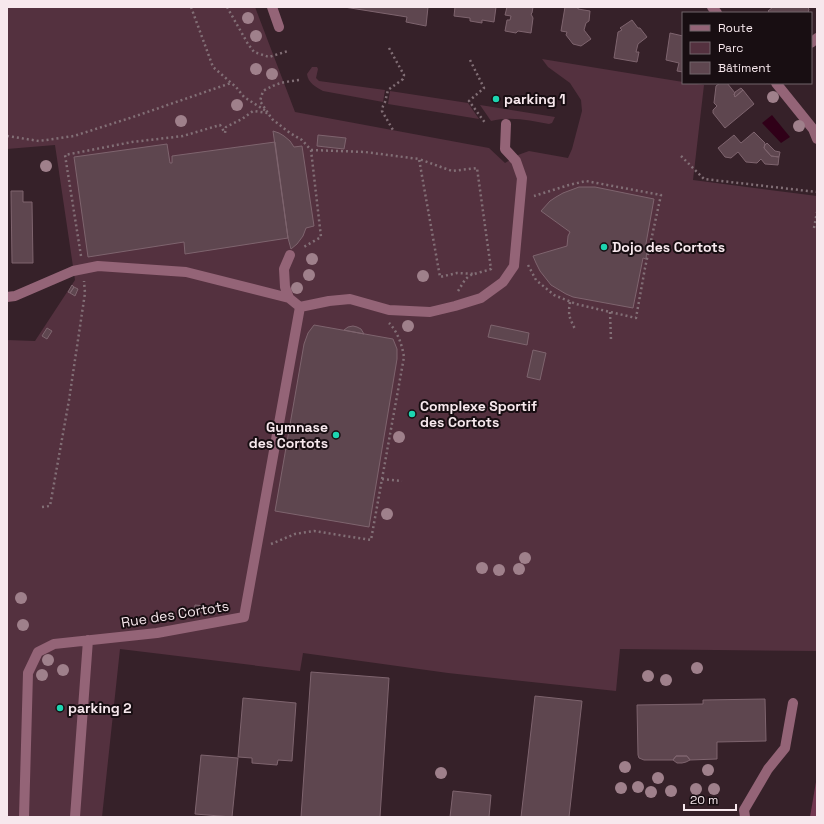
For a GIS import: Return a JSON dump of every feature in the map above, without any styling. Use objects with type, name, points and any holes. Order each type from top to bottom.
[{"type":"street","points":[[272,7],[279,27]]},
{"type":"street","points":[[777,84],[812,128],[817,139]]},
{"type":"street","points":[[7,297],[15,296],[73,271],[98,266],[186,272],[289,298],[300,307],[350,298],[389,310],[430,312],[480,298],[503,282],[514,266],[522,178],[516,161],[505,149],[506,124]]},
{"type":"street","points":[[289,298],[285,287],[284,269],[290,255]]},
{"type":"street","name":"Rue des Cortots","points":[[24,817],[28,673],[38,652],[54,644],[157,633],[244,617],[300,307]]},
{"type":"street","points":[[75,817],[88,640]]},
{"type":"street","points":[[745,817],[744,810],[768,768],[785,748],[793,703]]},
{"type":"path","points":[[191,7],[213,67],[244,97],[268,113]]},
{"type":"path","points":[[226,7],[254,52],[270,57],[288,51]]},
{"type":"path","points":[[390,48],[404,75],[402,79],[388,90],[385,102],[382,106],[382,111],[393,130]]},
{"type":"path","points":[[470,60],[484,88],[470,101],[486,124]]},
{"type":"path","points":[[290,255],[321,237],[311,150],[302,140],[272,119],[260,101],[263,91],[274,84],[298,80]]},
{"type":"path","points":[[7,136],[38,141],[74,136],[133,117],[230,82]]},
{"type":"path","points":[[42,507],[50,506],[69,400],[85,293],[83,269],[65,155],[132,142],[183,136],[220,125],[225,133],[226,127],[242,119],[253,111],[268,113]]},
{"type":"path","points":[[311,150],[365,152],[419,159],[452,171],[476,168],[491,269],[471,276],[464,281],[455,296],[455,306]]},
{"type":"path","points":[[681,156],[704,178],[817,192]]},
{"type":"path","points":[[419,159],[440,277],[457,273],[476,274]]},
{"type":"path","points":[[516,246],[536,280],[554,295],[576,304],[636,318],[661,195],[586,181],[520,200]]},
{"type":"path","points":[[814,228],[817,212]]},
{"type":"path","points":[[570,302],[570,319],[575,329]]},
{"type":"path","points":[[610,312],[611,340]]},
{"type":"path","points":[[256,550],[295,534],[314,531],[371,540],[404,357],[403,348],[399,337],[387,321]]},
{"type":"path","points":[[382,479],[402,482]]},
{"type":"green space","name":"Complexe Sportif des Cortots","points":[[7,7],[255,7],[295,112],[489,148],[505,163],[518,155],[529,151],[568,158],[572,149],[582,111],[581,100],[570,83],[548,67],[542,59],[682,82],[682,84],[704,85],[693,180],[817,196],[817,651],[620,649],[616,691],[448,673],[303,653],[300,671],[120,649],[102,817],[7,817],[7,340],[35,341],[75,280],[55,145],[7,149]]},
{"type":"green space","points":[[312,67],[317,67],[318,69],[316,78],[319,81],[385,90],[383,102],[323,91],[309,80],[307,74]]},
{"type":"green space","points":[[390,91],[468,103],[479,119],[388,104]]},
{"type":"green space","points":[[480,105],[555,117],[552,123],[549,124],[513,119],[491,121]]},
{"type":"shaded area","points":[[772,115],[790,137],[781,143],[762,123]]},
{"type":"shaded area","points":[[817,776],[817,817],[810,817]]},
{"type":"building","points":[[344,7],[428,7],[426,26],[406,22],[407,17]]},
{"type":"building","points":[[455,7],[496,7],[494,22],[482,20],[482,23],[470,21],[470,18],[454,16]]},
{"type":"building","points":[[507,7],[533,7],[531,14],[533,18],[531,33],[505,31],[507,20],[510,20],[511,16],[505,15]]},
{"type":"building","points":[[565,7],[578,7],[578,9],[590,11],[589,21],[586,23],[584,30],[591,39],[581,46],[573,44],[566,35],[567,32],[561,31]]},
{"type":"building","points":[[773,7],[807,7],[809,9],[808,12],[768,11]]},
{"type":"building","points":[[632,20],[647,37],[638,44],[636,52],[639,52],[637,62],[614,58],[618,32],[622,30],[620,28]]},
{"type":"building","points":[[670,33],[682,36],[682,72],[677,71],[679,63],[666,60]]},
{"type":"building","points":[[719,84],[728,84],[735,93],[735,97],[743,90],[754,104],[725,128],[713,113],[713,110],[717,106],[714,103],[716,86]]},
{"type":"building","points":[[741,88],[743,90],[735,97],[735,92]]},
{"type":"building","points":[[273,131],[284,136],[294,147],[302,146],[314,226],[306,228],[303,236],[291,249],[288,238]]},
{"type":"building","points":[[754,132],[765,143],[764,148],[771,156],[779,157],[778,165],[765,164],[761,159],[757,163],[746,162],[738,152],[731,158],[725,157],[718,148],[734,135],[741,143]]},
{"type":"building","points":[[318,135],[346,138],[344,149],[317,146]]},
{"type":"building","points":[[275,142],[288,238],[185,254],[184,242],[88,257],[74,157],[167,144],[170,163],[172,163],[172,156]]},
{"type":"building","points":[[767,143],[775,151],[780,152],[779,157],[771,156],[764,148]]},
{"type":"building","name":"Dojo des Cortots","points":[[579,187],[595,187],[654,199],[645,249],[647,249],[646,259],[643,258],[633,308],[573,297],[566,294],[551,285],[540,271],[536,263],[533,256],[567,246],[570,232],[541,211],[556,197]]},
{"type":"building","points":[[11,191],[23,191],[23,202],[32,202],[33,263],[12,263]]},
{"type":"building","points":[[72,285],[74,287],[70,293],[68,292]]},
{"type":"building","points":[[74,287],[78,289],[75,296],[70,293]]},
{"type":"building","name":"Gymnase des Cortots","points":[[314,325],[393,339],[397,349],[397,359],[369,527],[275,511],[304,344],[308,333]]},
{"type":"building","points":[[491,325],[529,333],[527,345],[488,337]]},
{"type":"building","points":[[353,326],[361,329],[364,334],[344,330]]},
{"type":"building","points":[[47,328],[52,331],[47,339],[42,336]]},
{"type":"building","points":[[533,350],[546,353],[540,380],[527,377]]},
{"type":"building","points":[[195,605],[206,606],[206,613],[194,612]]},
{"type":"building","points":[[311,672],[389,678],[380,817],[301,817]]},
{"type":"building","points":[[535,696],[582,701],[569,817],[521,817]]},
{"type":"building","points":[[243,698],[296,703],[292,761],[278,760],[277,765],[252,763],[252,758],[238,757]]},
{"type":"building","points":[[765,699],[766,741],[717,742],[717,759],[690,760],[687,756],[676,756],[673,760],[644,760],[639,758],[637,705],[703,704],[703,700]]},
{"type":"building","points":[[201,755],[238,758],[232,817],[195,814]]},
{"type":"building","points":[[676,756],[687,756],[690,760],[677,763],[673,760]]},
{"type":"building","points":[[453,791],[491,795],[489,817],[450,817]]},
{"type":"place","name":"parking 1","points":[[496,99]]},
{"type":"place","name":"Dojo des Cortots","points":[[604,247]]},
{"type":"place","name":"Complexe Sportif des Cortots","points":[[412,414]]},
{"type":"place","name":"Gymnase des Cortots","points":[[336,435]]},
{"type":"place","name":"parking 2","points":[[60,708]]}]
